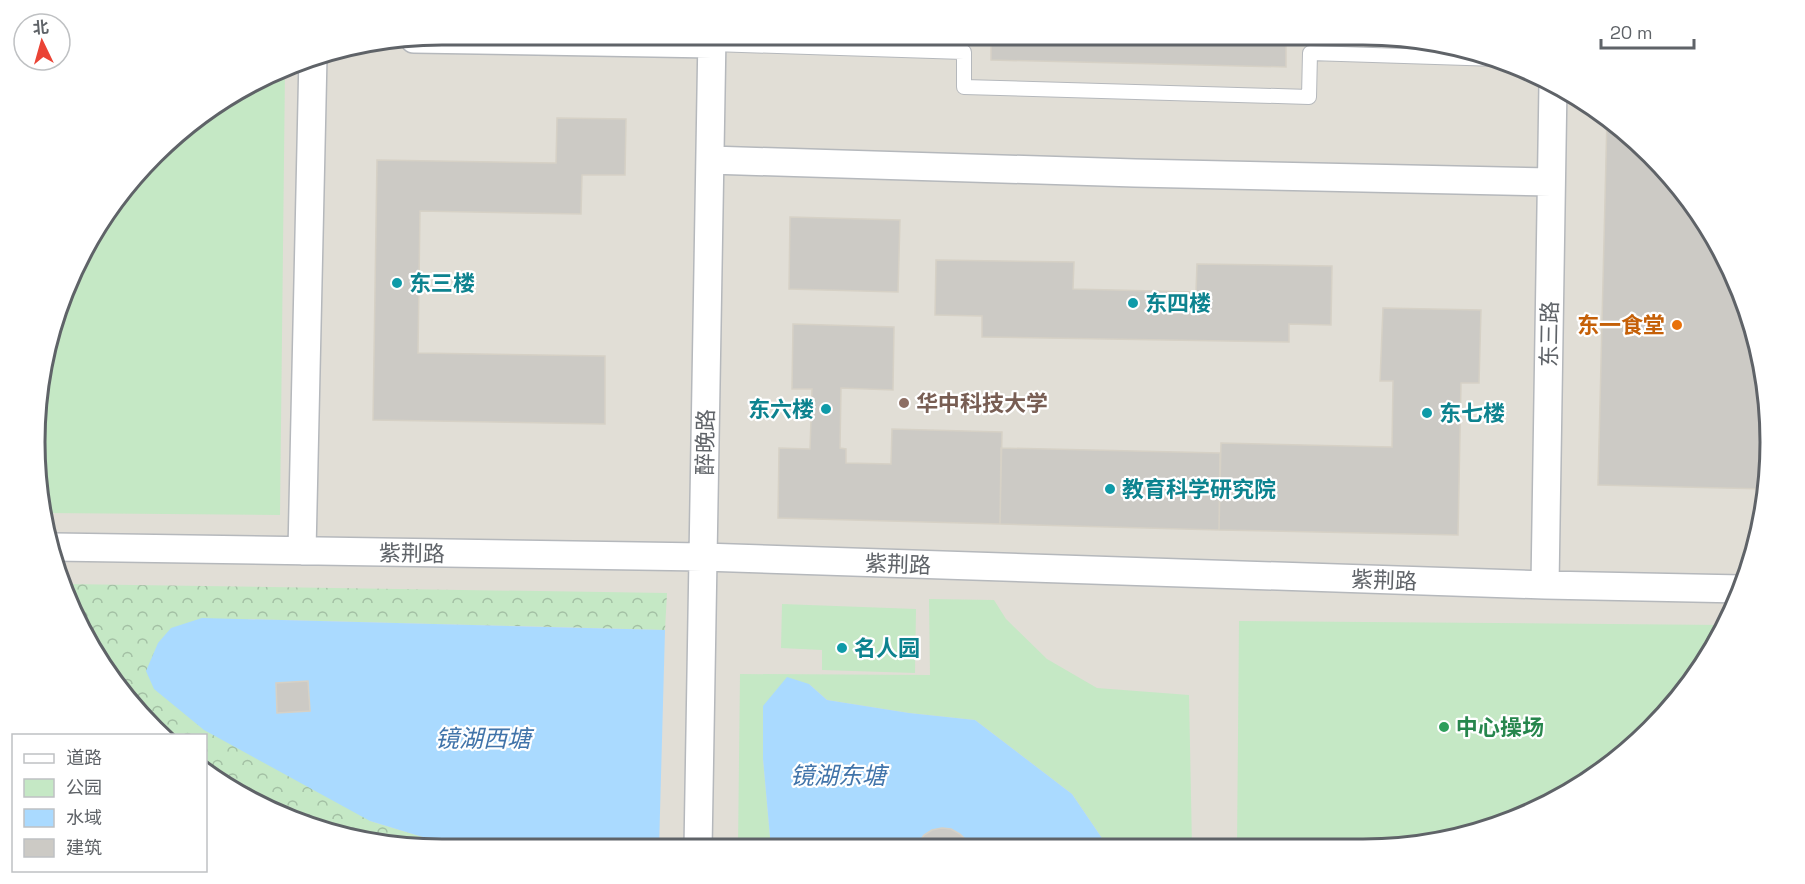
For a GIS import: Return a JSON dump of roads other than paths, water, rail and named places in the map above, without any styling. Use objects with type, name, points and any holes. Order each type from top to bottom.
[{"type":"street","name":"醉晚路","points":[[698,839],[712,45]]},
{"type":"street","points":[[302,551],[313,66]]},
{"type":"street","name":"东三路","points":[[1545,585],[1553,93]]},
{"type":"street","points":[[710,160],[1123,173],[1551,182]]},
{"type":"street","name":"紫荆路","points":[[60,547],[703,557],[1545,585],[1732,589]]},
{"type":"lane","points":[[828,45],[964,52],[964,87],[1309,97],[1310,53],[1461,58]]},
{"type":"water","name":"镜湖西塘","points":[[202,618],[665,630],[659,839],[427,838],[370,821],[204,730],[154,689],[146,671],[158,643],[171,628]]},
{"type":"water","name":"镜湖东塘","points":[[787,677],[809,684],[827,700],[909,713],[975,720],[1072,794],[1103,839],[770,839],[763,759],[763,706]]},
{"type":"place","name":"东三楼","points":[[397,283]]},
{"type":"place","name":"东四楼","points":[[1133,303]]},
{"type":"place","name":"东一食堂","points":[[1677,325]]},
{"type":"place","name":"华中科技大学","points":[[904,403]]},
{"type":"place","name":"东六楼","points":[[826,409]]},
{"type":"place","name":"东七楼","points":[[1427,413]]},
{"type":"place","name":"教育科学研究院","points":[[1110,489]]},
{"type":"place","name":"名人园","points":[[842,648]]},
{"type":"place","name":"中心操场","points":[[1444,727]]}]
